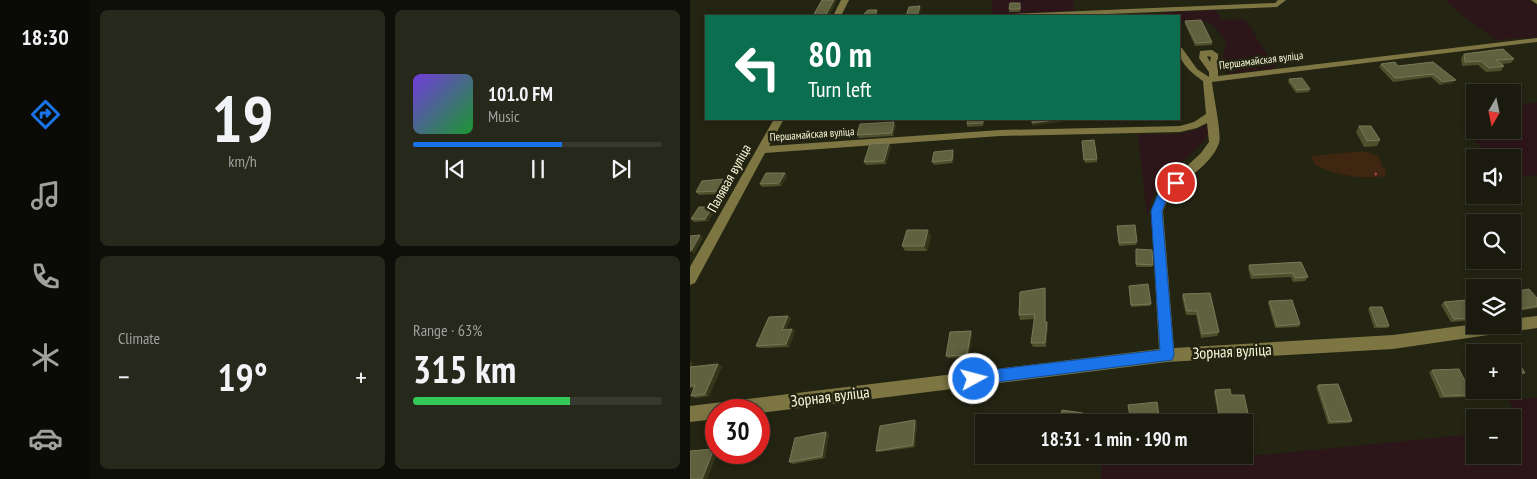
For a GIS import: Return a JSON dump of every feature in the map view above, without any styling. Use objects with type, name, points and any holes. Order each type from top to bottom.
[{"type":"street","points":[[838,15],[845,0]]},
{"type":"street","points":[[1023,15],[1116,8],[1161,13],[1277,5],[1282,0]]},
{"type":"street","name":"Першамайская вуліца","points":[[761,150],[1000,133],[1180,129],[1195,127],[1205,122],[1212,113],[1211,76],[1537,40]]},
{"type":"street","points":[[1180,51],[1194,71],[1211,76]]},
{"type":"street","points":[[1167,355],[1157,211],[1162,196],[1205,156],[1214,142],[1212,113]]},
{"type":"street","name":"Палявая вуліца","points":[[690,279],[778,120]]},
{"type":"street","name":"Зорная вуліца","points":[[690,414],[1167,355],[1393,342],[1537,322]]},
{"type":"path","points":[[1375,173],[1378,177]]},
{"type":"shaded area","points":[[992,0],[1073,0],[1074,11],[992,15]]},
{"type":"shaded area","points":[[1446,0],[1529,0],[1537,6],[1537,37],[1496,40],[1463,16]]},
{"type":"shaded area","points":[[1216,10],[1222,20],[1245,19],[1276,68],[1228,74],[1222,60],[1226,42],[1212,25],[1204,21],[1191,21],[1182,22],[1180,25],[1180,15],[1166,15],[1164,12]]},
{"type":"shaded area","points":[[1537,102],[1537,175],[1521,176],[1521,149],[1483,149],[1474,139],[1521,139],[1521,105]]},
{"type":"shaded area","points":[[1210,122],[1206,139],[1155,189],[1147,217],[1138,134],[1184,133],[1193,131]]},
{"type":"shaded area","points":[[1363,151],[1378,156],[1382,164],[1381,166],[1386,170],[1385,176],[1358,177],[1331,172],[1315,165],[1311,156]]},
{"type":"shaded area","points":[[1537,398],[1537,479],[1101,479],[1101,464],[1253,464],[1253,455],[1466,435],[1466,464],[1521,464],[1521,409],[1513,409],[1509,399]]},
{"type":"building","points":[[822,0],[834,0],[826,15],[814,15]]},
{"type":"building","points":[[1010,3],[1020,3],[1020,9],[1009,9]]},
{"type":"building","points":[[920,6],[917,15],[906,15],[909,7]]},
{"type":"building","points":[[868,10],[877,10],[875,15],[863,15]]},
{"type":"building","points":[[1201,20],[1212,42],[1196,43],[1185,21]]},
{"type":"building","points":[[1503,49],[1514,59],[1496,60],[1504,66],[1489,68],[1481,61],[1465,62],[1464,54]]},
{"type":"building","points":[[1395,62],[1398,66],[1433,62],[1456,80],[1443,82],[1433,74],[1395,78],[1381,64]]},
{"type":"building","points":[[1302,78],[1310,89],[1297,90],[1289,79]]},
{"type":"building","points":[[968,120],[983,120],[982,123],[967,124]]},
{"type":"building","points":[[1032,120],[1054,120],[1032,123]]},
{"type":"building","points":[[894,122],[892,133],[857,135],[860,124]]},
{"type":"building","points":[[1359,126],[1371,126],[1380,140],[1367,141]]},
{"type":"building","points":[[1094,140],[1097,159],[1084,160],[1082,141]]},
{"type":"building","points":[[889,143],[884,161],[864,162],[870,144]]},
{"type":"building","points":[[953,150],[952,160],[932,162],[934,152]]},
{"type":"building","points":[[766,173],[785,173],[779,183],[760,184]]},
{"type":"building","points":[[723,179],[717,191],[696,192],[702,181]]},
{"type":"building","points":[[699,207],[713,207],[705,219],[691,219]]},
{"type":"building","points":[[1135,225],[1137,242],[1119,243],[1117,226]]},
{"type":"building","points":[[907,230],[928,230],[924,246],[902,246]]},
{"type":"building","points":[[700,235],[691,251],[690,251],[690,236]]},
{"type":"building","points":[[1136,249],[1152,250],[1153,265],[1136,264]]},
{"type":"building","points":[[1301,262],[1308,277],[1295,278],[1293,273],[1253,275],[1249,265]]},
{"type":"building","points":[[1148,284],[1151,304],[1131,305],[1129,286]]},
{"type":"building","points":[[1045,288],[1045,322],[1047,322],[1045,343],[1031,343],[1035,314],[1019,315],[1020,292]]},
{"type":"building","points":[[1529,289],[1537,298],[1537,306],[1521,309],[1521,290]]},
{"type":"building","points":[[1210,293],[1219,332],[1202,334],[1197,311],[1187,311],[1183,294]]},
{"type":"building","points":[[1292,300],[1300,324],[1277,326],[1269,301]]},
{"type":"building","points":[[1466,300],[1466,318],[1454,319],[1444,302]]},
{"type":"building","points":[[1370,307],[1382,307],[1389,326],[1377,326]]},
{"type":"building","points":[[788,316],[782,330],[792,329],[786,344],[756,346],[769,317]]},
{"type":"building","points":[[971,331],[967,355],[946,356],[950,332]]},
{"type":"building","points":[[718,364],[705,394],[691,396],[695,385],[690,386],[690,367]]},
{"type":"building","points":[[1459,369],[1466,383],[1466,395],[1444,396],[1432,370]]},
{"type":"building","points":[[1338,384],[1352,421],[1330,422],[1318,385]]},
{"type":"building","points":[[1230,389],[1231,395],[1244,395],[1248,414],[1219,414],[1215,390]]},
{"type":"building","points":[[1157,402],[1159,414],[1130,414],[1128,405]]},
{"type":"building","points":[[1062,410],[1083,413],[1083,414],[1061,414]]},
{"type":"building","points":[[915,420],[913,445],[876,451],[880,426]]},
{"type":"building","points":[[826,432],[822,456],[789,462],[795,438]]},
{"type":"building","points":[[705,450],[705,464],[708,464],[702,479],[690,479],[690,451]]},
{"type":"route","points":[[974,379],[1167,355],[1157,211],[1162,196],[1176,183]]}]
